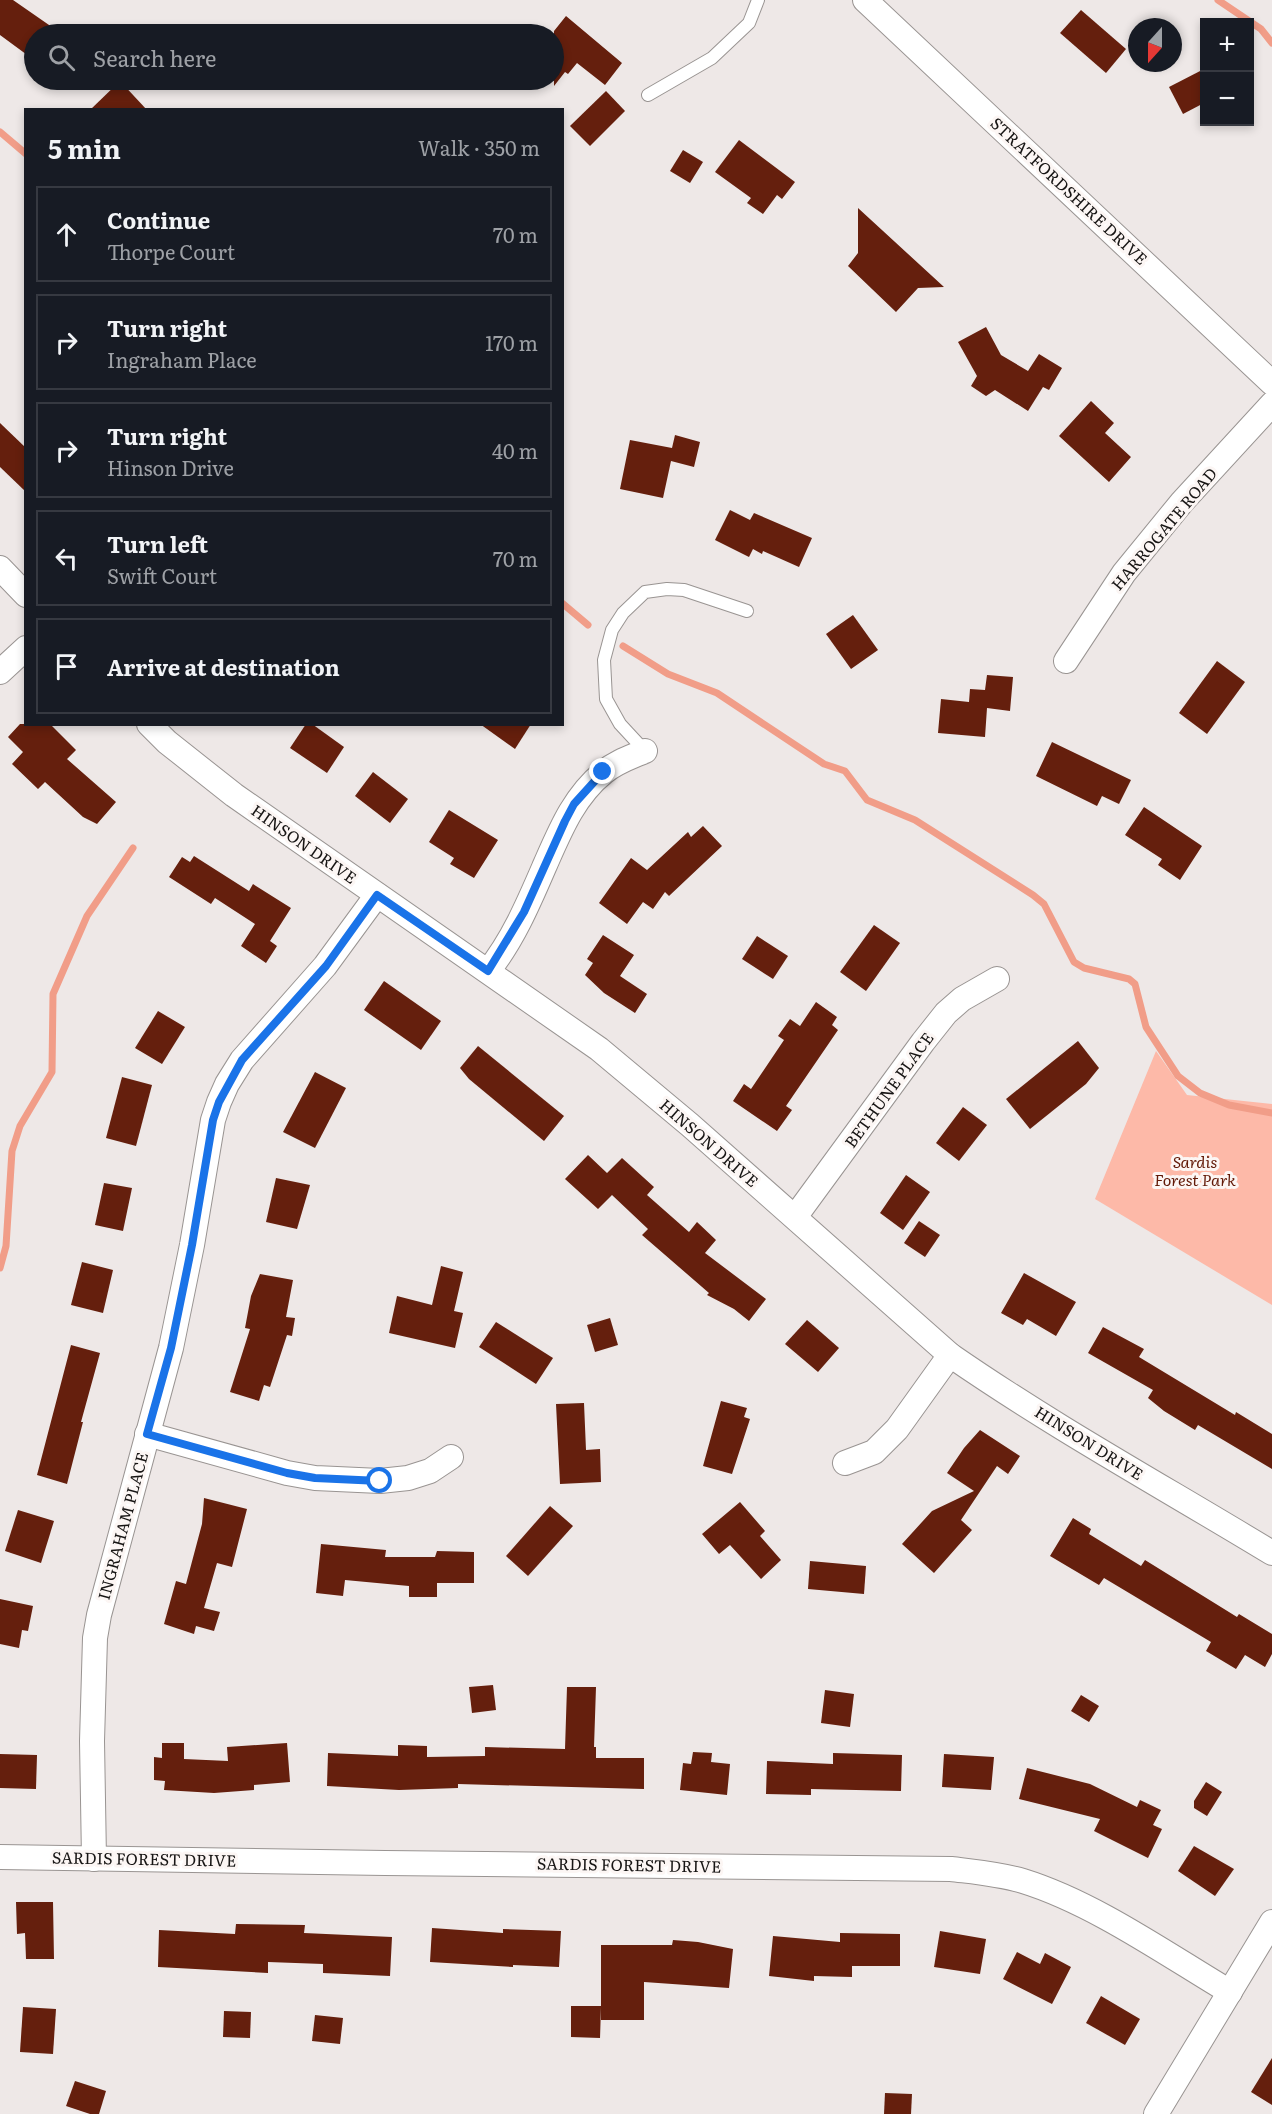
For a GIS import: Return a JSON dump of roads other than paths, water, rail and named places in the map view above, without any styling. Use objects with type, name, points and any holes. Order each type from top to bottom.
[{"type":"street","name":"STRATFORDSHIRE DRIVE","points":[[866,0],[1272,383]]},
{"type":"street","name":"HARROGATE ROAD","points":[[1065,661],[1124,573],[1182,502],[1272,404]]},
{"type":"street","points":[[0,568],[24,593]]},
{"type":"street","points":[[0,672],[24,650]]},
{"type":"street","name":"HINSON DRIVE","points":[[151,726],[167,742],[234,795],[599,1049],[690,1125],[950,1355],[980,1376],[1152,1482],[1272,1553]]},
{"type":"street","points":[[488,971],[524,912],[574,804],[603,772],[645,751]]},
{"type":"street","name":"INGRAHAM PLACE","points":[[94,1859],[92,1741],[95,1638],[99,1615],[171,1348],[192,1245],[213,1120],[219,1102],[242,1060],[326,966],[377,895]]},
{"type":"street","name":"BETHUNE PLACE","points":[[795,1217],[923,1041],[946,1013],[962,999],[997,979]]},
{"type":"street","points":[[845,1463],[874,1452],[897,1429],[950,1355]]},
{"type":"street","points":[[147,1434],[287,1473],[315,1478],[380,1481],[408,1478],[430,1471],[451,1457]]},
{"type":"street","name":"SARDIS FOREST DRIVE","points":[[0,1857],[951,1869],[995,1874],[1052,1892],[1104,1917],[1230,1992]]},
{"type":"street","points":[[1156,2114],[1272,1922]]},
{"type":"lane","points":[[648,95],[712,58],[749,23],[758,0]]},
{"type":"lane","points":[[645,751],[620,724],[606,699],[604,660],[612,630],[623,613],[645,592],[667,589],[684,590],[747,611]]},
{"type":"waterway","points":[[1218,0],[1261,29],[1272,43]]},
{"type":"waterway","points":[[0,132],[24,152]]},
{"type":"waterway","points":[[564,605],[588,625]]},
{"type":"waterway","points":[[623,646],[668,674],[717,693],[824,764],[845,771],[867,800],[915,820],[1033,895],[1044,904],[1074,962],[1084,968],[1129,979],[1135,984],[1146,1027],[1178,1076],[1200,1093],[1229,1105],[1272,1113]]},
{"type":"waterway","points":[[0,1268],[6,1246],[12,1151],[20,1126],[52,1072],[53,994],[87,916],[133,848]]},
{"type":"park label","name":"Sardis Forest Park","points":[[1195,1171]]}]
